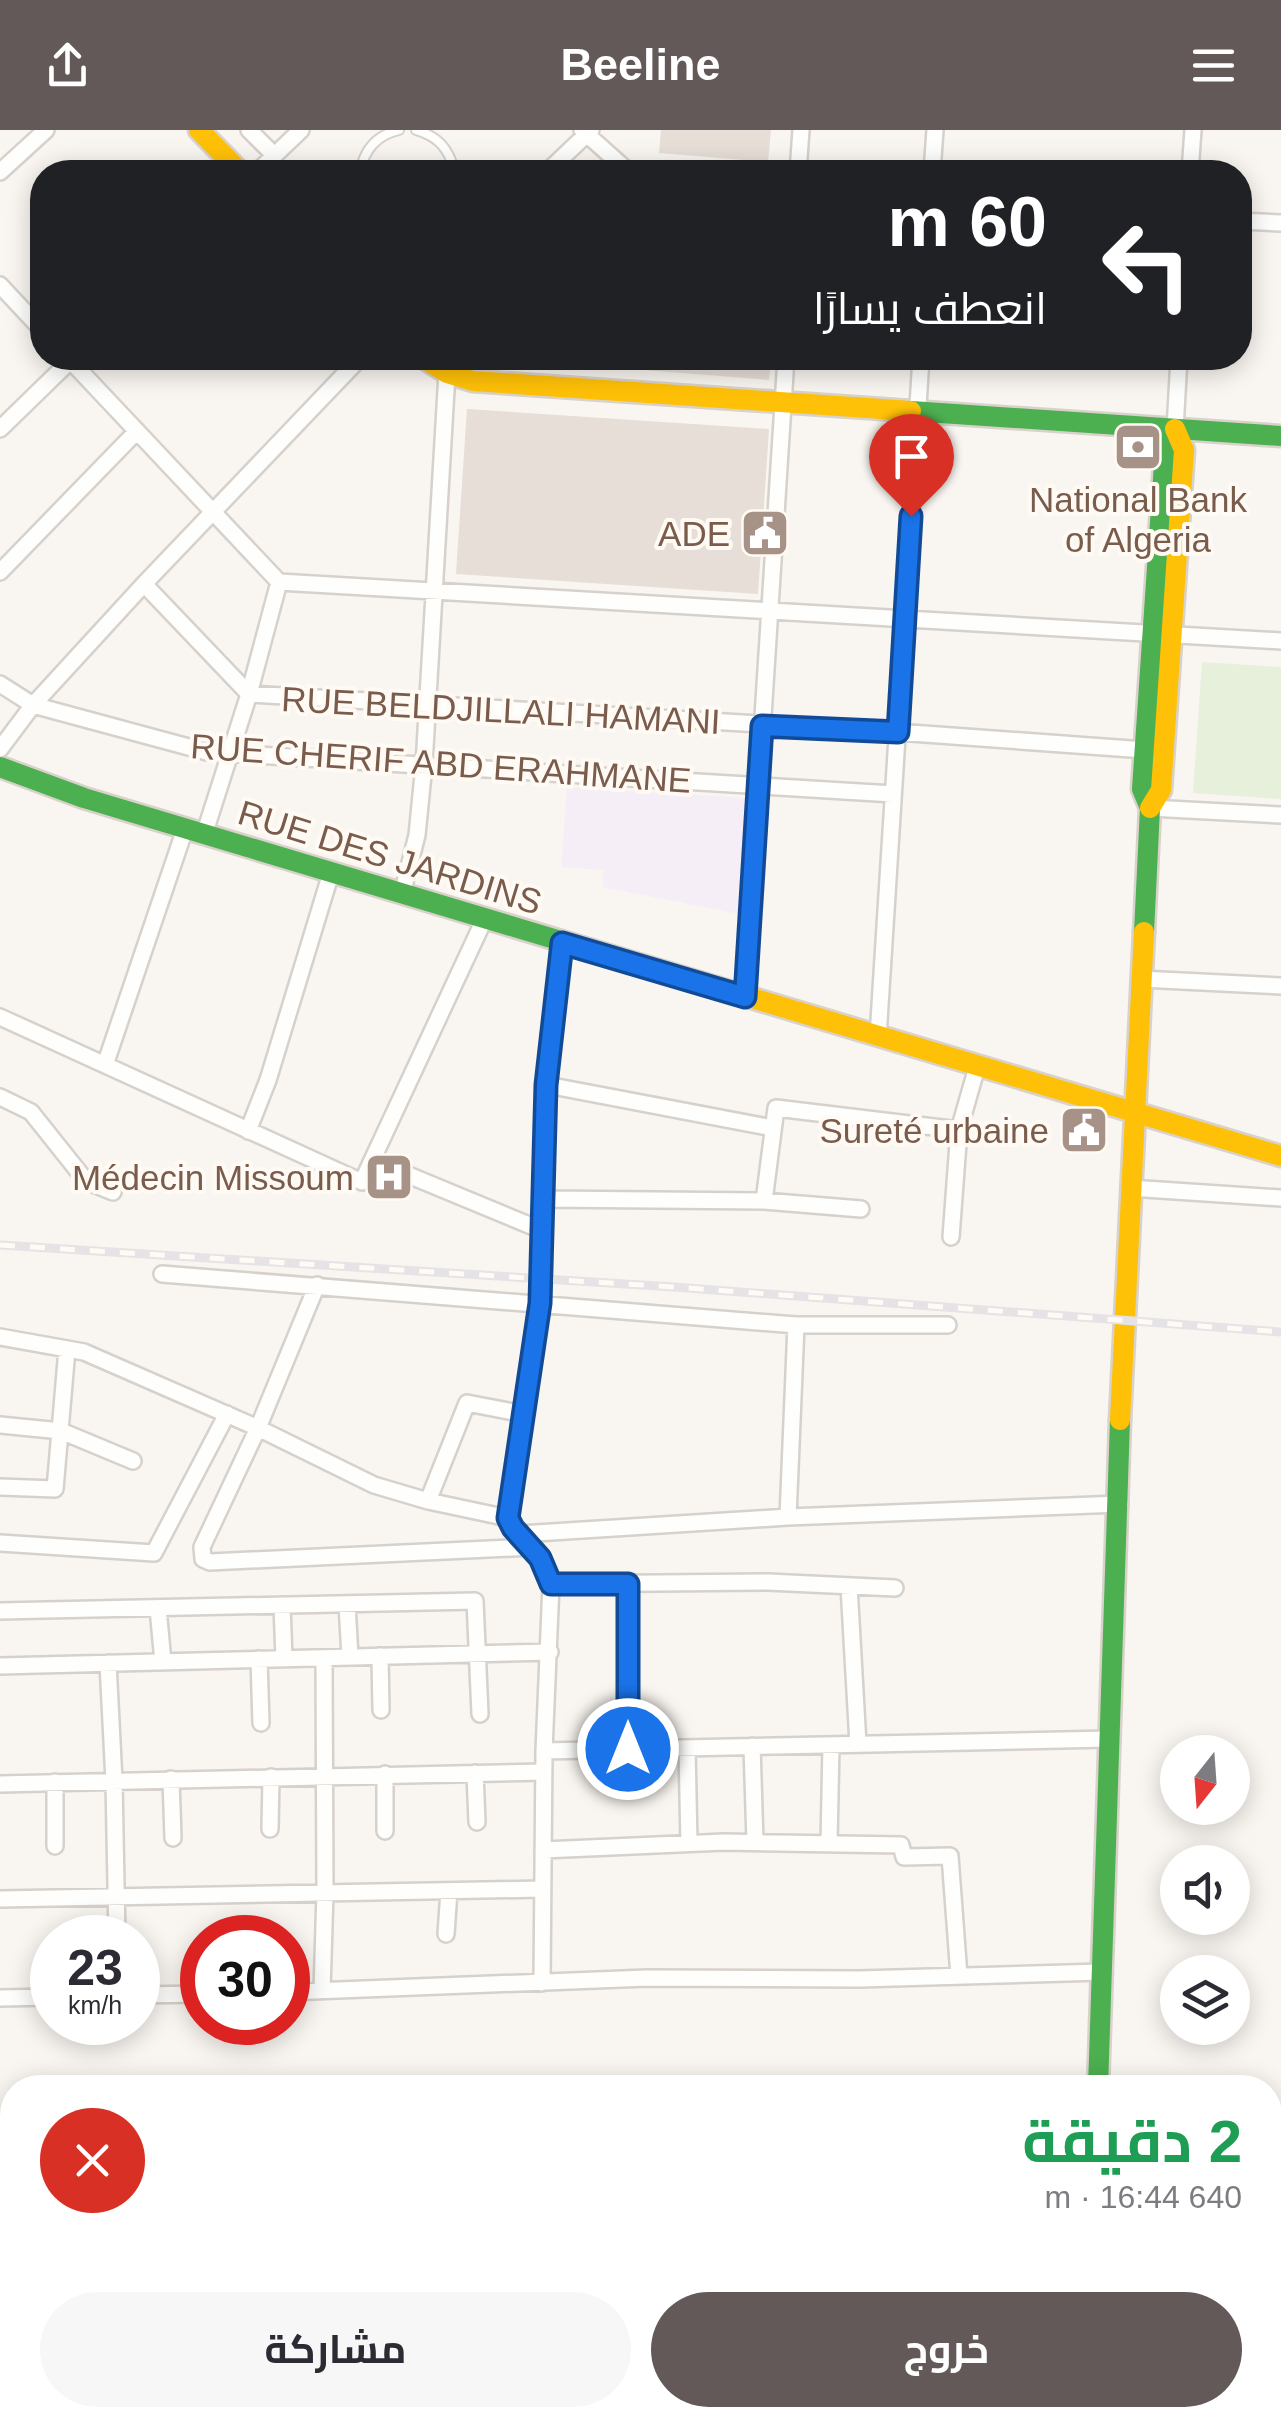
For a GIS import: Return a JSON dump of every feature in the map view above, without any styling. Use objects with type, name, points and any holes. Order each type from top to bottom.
[{"type":"street","points":[[0,172],[46,130]]},
{"type":"street","points":[[199,130],[228,160]]},
{"type":"street","points":[[249,130],[274,156]]},
{"type":"street","points":[[270,160],[301,130]]},
{"type":"street","points":[[799,160],[801,130]]},
{"type":"street","points":[[933,160],[935,130]]},
{"type":"street","points":[[1191,160],[1193,130]]},
{"type":"street","points":[[558,160],[586,131],[616,160]]},
{"type":"street","points":[[1252,222],[1281,223]]},
{"type":"street","points":[[1,289],[30,318]]},
{"type":"street","points":[[0,429],[59,370]]},
{"type":"street","points":[[82,370],[279,582],[1281,640]]},
{"type":"street","points":[[0,748],[144,584],[348,370]]},
{"type":"street","points":[[441,370],[472,381],[1281,436]]},
{"type":"street","points":[[745,997],[785,370]]},
{"type":"street","points":[[878,1037],[919,370]]},
{"type":"street","points":[[1150,808],[1161,790],[1165,449],[1175,429],[1179,370]]},
{"type":"street","points":[[402,894],[417,835],[424,765],[447,374]]},
{"type":"street","points":[[0,572],[138,431]]},
{"type":"street","points":[[104,1065],[195,832],[230,754],[279,582]]},
{"type":"street","name":"RUE BELDJILLALI HAMANI","points":[[144,584],[249,694],[1144,750]]},
{"type":"street","points":[[1098,2075],[1130,1188],[1150,808],[1142,789],[1144,750],[1162,635]]},
{"type":"street","name":"RUE CHERIF ABD ERAHMANE","points":[[0,684],[33,706],[207,752],[894,794]]},
{"type":"street","name":"RUE DES JARDINS","points":[[0,766],[84,798],[484,920],[1281,1156]]},
{"type":"street","points":[[1150,808],[1281,815]]},
{"type":"street","points":[[248,1131],[268,1080],[331,873]]},
{"type":"street","points":[[0,1016],[362,1182],[484,920]]},
{"type":"street","points":[[542,1983],[544,1750],[551,1584],[540,1558],[508,1518],[540,1303],[546,1085],[562,943]]},
{"type":"street","points":[[1141,979],[1281,986]]},
{"type":"street","points":[[951,1237],[959,1130],[977,1067]]},
{"type":"street","points":[[546,1085],[773,1128]]},
{"type":"street","points":[[0,1097],[31,1112],[86,1182],[114,1192]]},
{"type":"street","points":[[764,1201],[776,1108],[959,1130]]},
{"type":"street","points":[[372,1160],[541,1230]]},
{"type":"street","points":[[1130,1188],[1281,1198]]},
{"type":"street","points":[[545,1199],[764,1201],[861,1209]]},
{"type":"street","points":[[162,1274],[796,1325],[948,1325]]},
{"type":"street","points":[[317,1285],[201,1555],[210,1562],[532,1547]]},
{"type":"street","points":[[788,1517],[796,1325]]},
{"type":"street","points":[[0,1337],[84,1352],[374,1484],[428,1501],[508,1518]]},
{"type":"street","points":[[0,1487],[54,1488],[67,1349]]},
{"type":"street","points":[[428,1501],[467,1403],[524,1414]]},
{"type":"street","points":[[0,1543],[154,1552],[227,1414]]},
{"type":"street","points":[[0,1425],[61,1431],[133,1461]]},
{"type":"street","points":[[520,1534],[788,1517],[1120,1504]]},
{"type":"street","points":[[551,1584],[768,1582],[895,1588]]},
{"type":"street","points":[[628,1584],[628,1749]]},
{"type":"street","points":[[849,1586],[858,1744]]},
{"type":"street","points":[[0,1611],[475,1601],[480,1714]]},
{"type":"street","points":[[346,1604],[350,1657]]},
{"type":"street","points":[[282,1606],[284,1659]]},
{"type":"street","points":[[158,1608],[163,1662]]},
{"type":"street","points":[[0,1666],[550,1652]]},
{"type":"street","points":[[380,1656],[381,1710]]},
{"type":"street","points":[[322,1990],[326,1893],[324,1658]]},
{"type":"street","points":[[258,1659],[261,1723]]},
{"type":"street","points":[[108,1663],[116,1915]]},
{"type":"street","points":[[544,1750],[1108,1739]]},
{"type":"street","points":[[829,1844],[831,1745]]},
{"type":"street","points":[[752,1746],[756,1842]]},
{"type":"street","points":[[687,1748],[689,1843]]},
{"type":"street","points":[[0,1784],[544,1772]]},
{"type":"street","points":[[476,1773],[478,1822]]},
{"type":"street","points":[[385,1774],[385,1831]]},
{"type":"street","points":[[270,1829],[271,1777]]},
{"type":"street","points":[[171,1779],[174,1838]]},
{"type":"street","points":[[55,1782],[55,1846]]},
{"type":"street","points":[[543,1850],[756,1842],[900,1845],[904,1857],[950,1856],[959,1976]]},
{"type":"street","points":[[0,1899],[542,1889]]},
{"type":"street","points":[[446,1934],[449,1891]]},
{"type":"street","points":[[310,1991],[647,1978],[1101,1972]]},
{"type":"street","points":[[0,1998],[30,1997]]},
{"type":"lane","points":[[364,160],[369,147],[386,132],[398,130]]},
{"type":"lane","points":[[416,130],[431,134],[448,150],[451,160]]},
{"type":"shaded area","points":[[567,787],[746,798],[740,914],[603,887],[603,870],[561,867]]},
{"type":"green space","points":[[1202,662],[1281,667],[1281,799],[1193,793]]},
{"type":"building","points":[[661,130],[771,130],[768,160],[659,153]]},
{"type":"building","points":[[643,370],[770,370],[769,380]]},
{"type":"building","points":[[467,409],[769,429],[758,594],[456,574]]},
{"type":"railway","points":[[0,1245],[674,1287],[1281,1332]]},
{"type":"traffic: fast","points":[[911,411],[1281,436]]},
{"type":"traffic: fast","points":[[1144,932],[1150,808],[1142,789],[1165,449],[1175,429]]},
{"type":"traffic: fast","points":[[0,767],[84,798],[591,950]]},
{"type":"traffic: fast","points":[[1098,2075],[1120,1420]]},
{"type":"traffic: slow","points":[[199,130],[228,160]]},
{"type":"traffic: slow","points":[[442,370],[473,381],[911,411]]},
{"type":"traffic: slow","points":[[1150,808],[1161,790],[1184,450],[1175,429]]},
{"type":"traffic: slow","points":[[1120,1420],[1144,932]]},
{"type":"traffic: slow","points":[[591,950],[1281,1156]]},
{"type":"place","name":"National Bank of Algeria","points":[[1138,447]]},
{"type":"place","name":"ADE","points":[[765,533]]},
{"type":"place","name":"Sureté urbaine","points":[[1084,1130]]},
{"type":"place","name":"Médecin Missoum","points":[[389,1177]]},
{"type":"route","points":[[628,1749],[628,1584],[551,1584],[540,1558],[508,1518],[540,1303],[546,1085],[562,943],[745,997],[762,726],[898,732],[911,516]]}]
